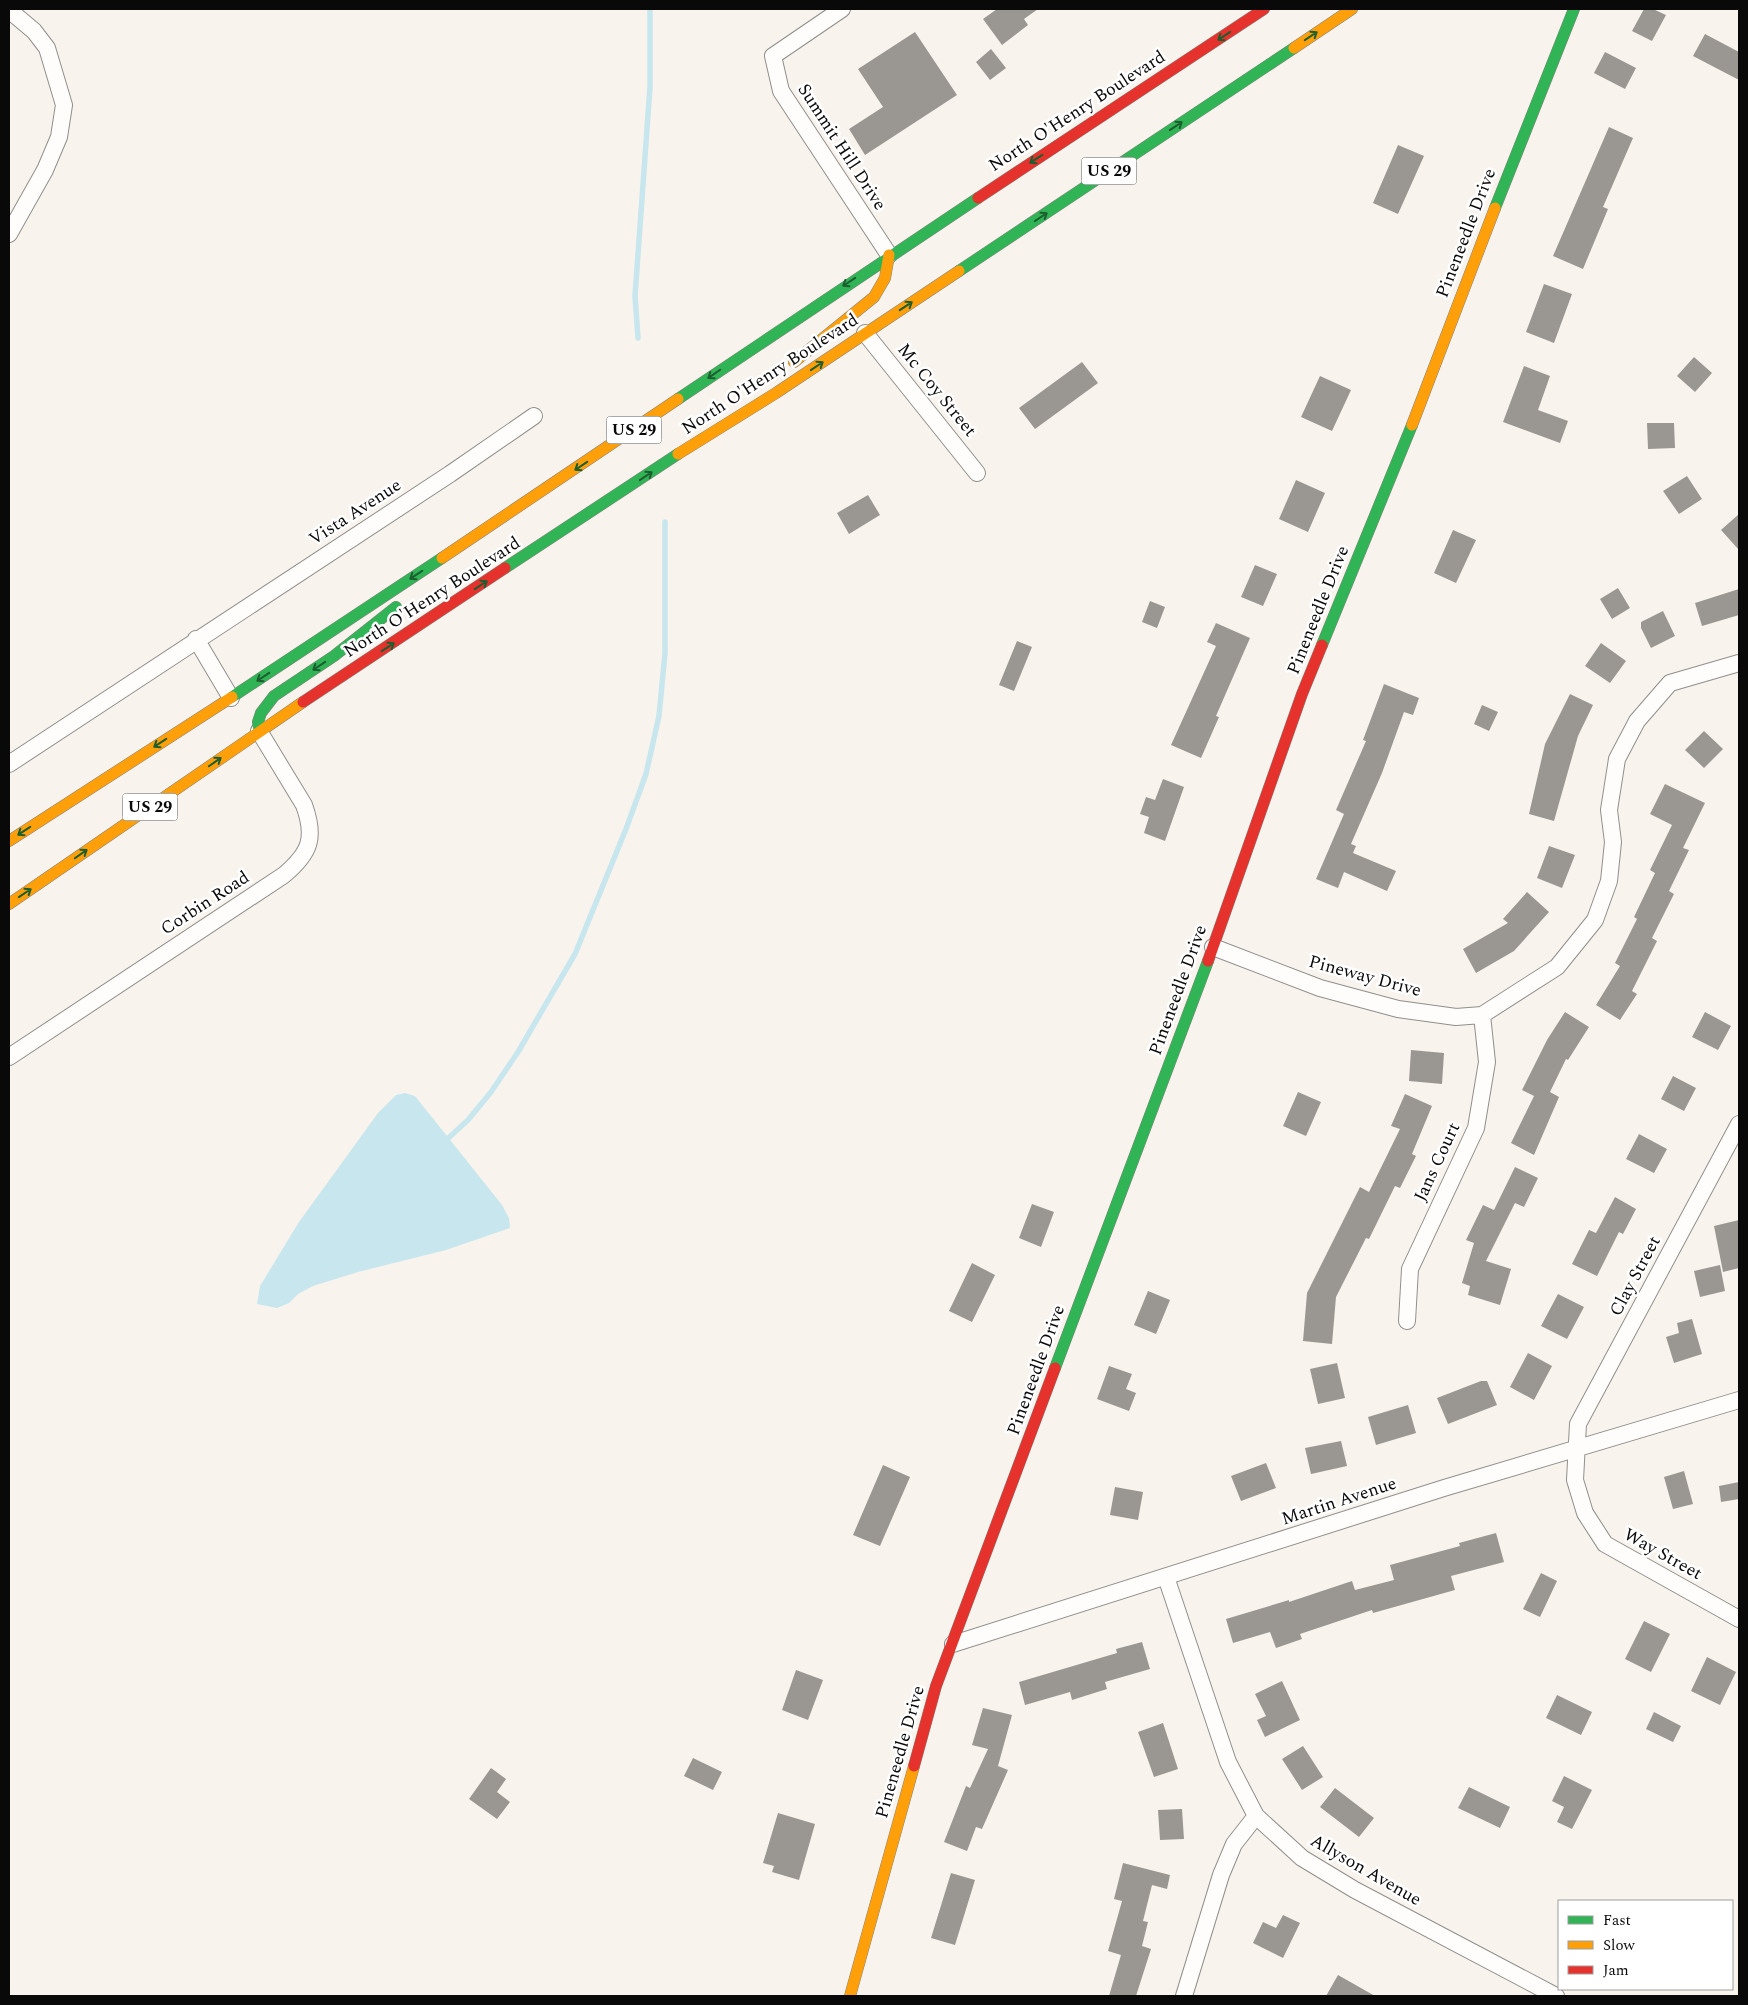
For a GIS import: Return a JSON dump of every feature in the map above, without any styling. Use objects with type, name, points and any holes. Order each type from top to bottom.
[{"type":"main road","name":"North O'Henry Boulevard","points":[[9,840],[231,698],[507,515],[889,256],[1264,9]]},
{"type":"main road","name":"North O'Henry Boulevard","points":[[9,904],[259,731],[687,448],[776,393],[1352,9]]},
{"type":"main road","name":"Pineneedle Drive","points":[[850,1996],[936,1686],[1213,946],[1302,694],[1399,458],[1540,89],[1574,9]]},
{"type":"main road","points":[[788,366],[874,297],[882,287],[888,273],[889,256]]},
{"type":"main road","points":[[687,448],[765,385]]},
{"type":"main road","points":[[418,589],[507,515]]},
{"type":"main road","points":[[259,731],[258,722],[261,713],[274,696],[334,656],[403,601]]},
{"type":"street","name":"Summit Hill Drive","points":[[842,9],[773,56],[781,91],[889,256]]},
{"type":"street","points":[[9,10],[34,31],[47,48],[64,105],[59,137],[44,170],[15,207],[9,234]]},
{"type":"street","name":"Mc Coy Street","points":[[865,333],[977,473]]},
{"type":"street","name":"Vista Avenue","points":[[9,764],[196,639],[446,477],[534,416]]},
{"type":"street","points":[[196,639],[231,698]]},
{"type":"street","name":"Pineway Drive","points":[[1213,946],[1320,988],[1398,1009],[1456,1017],[1482,1015],[1557,967],[1595,920],[1609,881],[1613,842],[1609,810],[1617,759],[1636,721],[1670,684],[1739,663]]},
{"type":"street","name":"Corbin Road","points":[[9,1057],[284,875],[304,855],[311,831],[304,805],[259,731]]},
{"type":"street","name":"Jans Court","points":[[1407,1321],[1410,1269],[1476,1128],[1487,1062],[1482,1015]]},
{"type":"street","name":"Clay Street","points":[[1577,1449],[1578,1424],[1739,1124]]},
{"type":"street","name":"Martin Avenue","points":[[952,1644],[1435,1491],[1739,1400]]},
{"type":"street","name":"Way Street","points":[[1577,1449],[1575,1480],[1585,1513],[1605,1544],[1739,1619]]},
{"type":"street","name":"Allyson Avenue","points":[[1166,1577],[1228,1762],[1256,1816],[1302,1858],[1347,1885],[1556,1996]]},
{"type":"street","points":[[1184,1996],[1221,1875],[1234,1844],[1256,1816]]},
{"type":"water","points":[[405,1093],[415,1096],[502,1205],[509,1218],[510,1228],[446,1250],[358,1272],[313,1286],[298,1294],[289,1303],[277,1308],[257,1304],[260,1286],[299,1222],[378,1113],[396,1095]]},
{"type":"building","points":[[997,9],[1038,9],[1024,19],[1028,25],[1002,45],[983,19]]},
{"type":"building","points":[[1644,9],[1653,9],[1666,15],[1652,41],[1632,31]]},
{"type":"building","points":[[915,32],[957,95],[865,155],[849,129],[883,107],[858,69]]},
{"type":"building","points":[[1705,34],[1739,52],[1739,80],[1693,56]]},
{"type":"building","points":[[991,49],[1006,68],[990,80],[976,62]]},
{"type":"building","points":[[1605,52],[1636,68],[1625,89],[1594,73]]},
{"type":"building","points":[[1609,127],[1633,138],[1603,207],[1608,209],[1583,269],[1553,256]]},
{"type":"building","points":[[1398,145],[1424,156],[1398,214],[1373,203]]},
{"type":"building","points":[[1544,284],[1572,294],[1554,343],[1526,332]]},
{"type":"building","points":[[1694,357],[1712,373],[1695,392],[1677,376]]},
{"type":"building","points":[[1082,362],[1098,383],[1035,429],[1019,408]]},
{"type":"building","points":[[1524,366],[1550,376],[1538,410],[1568,421],[1560,443],[1503,422]]},
{"type":"building","points":[[1320,376],[1351,390],[1332,431],[1301,417]]},
{"type":"building","points":[[1647,423],[1674,423],[1675,448],[1648,449]]},
{"type":"building","points":[[1687,476],[1702,499],[1679,514],[1663,491]]},
{"type":"building","points":[[1296,480],[1325,493],[1308,532],[1279,519]]},
{"type":"building","points":[[868,495],[880,515],[849,534],[837,513]]},
{"type":"building","points":[[1739,514],[1739,550],[1721,530]]},
{"type":"building","points":[[1453,530],[1476,540],[1456,583],[1434,573]]},
{"type":"building","points":[[1255,565],[1277,574],[1263,606],[1241,597]]},
{"type":"building","points":[[1618,588],[1630,608],[1612,619],[1600,599]]},
{"type":"building","points":[[1739,589],[1739,615],[1702,626],[1695,603]]},
{"type":"building","points":[[1150,601],[1165,607],[1157,628],[1142,622]]},
{"type":"building","points":[[1663,611],[1675,636],[1651,648],[1641,628],[1641,622]]},
{"type":"building","points":[[1216,623],[1250,638],[1216,716],[1219,717],[1201,758],[1171,745],[1216,646],[1207,642]]},
{"type":"building","points":[[1017,641],[1032,647],[1014,691],[999,685]]},
{"type":"building","points":[[1601,643],[1626,661],[1610,683],[1585,666]]},
{"type":"building","points":[[1384,684],[1419,698],[1413,715],[1404,712],[1382,773],[1351,844],[1356,846],[1353,853],[1396,871],[1387,891],[1344,872],[1338,888],[1316,879],[1344,814],[1336,810],[1366,741],[1363,740]]},
{"type":"building","points":[[1570,694],[1593,705],[1578,736],[1554,821],[1529,814],[1545,744]]},
{"type":"building","points":[[1482,705],[1498,712],[1489,731],[1474,724]]},
{"type":"building","points":[[1704,731],[1723,749],[1704,768],[1685,750]]},
{"type":"building","points":[[1163,779],[1184,787],[1165,841],[1144,833],[1149,817],[1140,814],[1146,797],[1155,800]]},
{"type":"building","points":[[1665,784],[1705,803],[1683,848],[1689,850],[1669,891],[1674,894],[1652,938],[1657,941],[1632,991],[1637,994],[1620,1020],[1596,1005],[1620,966],[1615,963],[1637,919],[1634,917],[1655,873],[1650,870],[1672,825],[1650,814]]},
{"type":"building","points":[[1549,846],[1575,855],[1562,888],[1537,878]]},
{"type":"building","points":[[1527,892],[1549,912],[1514,951],[1476,973],[1463,949],[1508,923],[1503,919]]},
{"type":"building","points":[[1565,1012],[1589,1027],[1568,1060],[1566,1059],[1550,1092],[1559,1097],[1534,1155],[1511,1143],[1534,1096],[1522,1090],[1547,1040]]},
{"type":"building","points":[[1705,1012],[1731,1026],[1718,1050],[1692,1037]]},
{"type":"building","points":[[1411,1050],[1444,1053],[1442,1084],[1409,1081]]},
{"type":"building","points":[[1673,1076],[1696,1088],[1684,1111],[1661,1099]]},
{"type":"building","points":[[1298,1092],[1321,1102],[1306,1136],[1283,1126]]},
{"type":"building","points":[[1405,1094],[1432,1106],[1412,1154],[1416,1156],[1400,1188],[1395,1186],[1369,1239],[1366,1238],[1336,1297],[1332,1344],[1303,1341],[1307,1293],[1360,1187],[1369,1192],[1400,1129],[1391,1126]]},
{"type":"building","points":[[1639,1134],[1667,1149],[1654,1173],[1626,1159]]},
{"type":"building","points":[[1515,1167],[1538,1178],[1524,1207],[1515,1203],[1486,1261],[1511,1269],[1500,1305],[1468,1295],[1470,1286],[1462,1283],[1474,1243],[1466,1240],[1483,1205],[1494,1210]]},
{"type":"building","points":[[1615,1197],[1636,1209],[1623,1234],[1619,1232],[1597,1276],[1572,1264],[1589,1230],[1596,1233]]},
{"type":"building","points":[[1032,1204],[1054,1212],[1041,1247],[1019,1238]]},
{"type":"building","points":[[1739,1220],[1739,1268],[1723,1272],[1714,1226]]},
{"type":"building","points":[[972,1263],[995,1275],[972,1322],[949,1311]]},
{"type":"building","points":[[1720,1265],[1725,1291],[1700,1297],[1694,1271]]},
{"type":"building","points":[[1148,1291],[1170,1300],[1156,1334],[1134,1325]]},
{"type":"building","points":[[1558,1294],[1584,1307],[1567,1339],[1541,1326]]},
{"type":"building","points":[[1692,1319],[1702,1354],[1674,1363],[1666,1337],[1679,1333],[1677,1323]]},
{"type":"building","points":[[1528,1353],[1552,1366],[1534,1400],[1510,1387]]},
{"type":"building","points":[[1337,1363],[1345,1398],[1318,1404],[1310,1369]]},
{"type":"building","points":[[1109,1366],[1132,1374],[1126,1389],[1136,1393],[1129,1411],[1097,1399]]},
{"type":"building","points":[[1481,1381],[1487,1381],[1497,1405],[1448,1424],[1437,1398]]},
{"type":"building","points":[[1408,1405],[1416,1433],[1376,1445],[1368,1417]]},
{"type":"building","points":[[1341,1441],[1347,1466],[1311,1474],[1305,1448]]},
{"type":"building","points":[[1266,1463],[1276,1488],[1241,1501],[1231,1476]]},
{"type":"building","points":[[883,1465],[910,1477],[880,1546],[853,1535]]},
{"type":"building","points":[[1684,1471],[1693,1504],[1673,1509],[1664,1477]]},
{"type":"building","points":[[1739,1482],[1739,1499],[1721,1502],[1719,1486]]},
{"type":"building","points":[[1115,1487],[1143,1492],[1138,1520],[1110,1515]]},
{"type":"building","points":[[1496,1533],[1504,1562],[1451,1576],[1455,1590],[1373,1613],[1372,1610],[1300,1634],[1302,1639],[1276,1648],[1270,1632],[1233,1643],[1226,1619],[1289,1600],[1289,1602],[1352,1581],[1355,1590],[1394,1580],[1390,1565],[1460,1546],[1459,1543]]},
{"type":"building","points":[[1541,1573],[1557,1581],[1540,1617],[1523,1609]]},
{"type":"building","points":[[1644,1621],[1670,1634],[1651,1672],[1625,1659]]},
{"type":"building","points":[[1142,1642],[1150,1669],[1105,1682],[1107,1689],[1072,1700],[1070,1692],[1025,1705],[1019,1682],[1117,1653],[1116,1649]]},
{"type":"building","points":[[1707,1657],[1736,1672],[1720,1705],[1691,1691]]},
{"type":"building","points":[[796,1670],[823,1680],[808,1720],[782,1710]]},
{"type":"building","points":[[1282,1681],[1300,1720],[1265,1737],[1257,1720],[1266,1716],[1255,1694]]},
{"type":"building","points":[[1557,1695],[1592,1712],[1581,1735],[1546,1718]]},
{"type":"building","points":[[983,1708],[1012,1715],[998,1766],[1008,1770],[982,1829],[976,1827],[967,1851],[944,1842],[966,1786],[970,1788],[988,1749],[972,1745]]},
{"type":"building","points":[[1654,1712],[1681,1726],[1673,1742],[1646,1729]]},
{"type":"building","points":[[1163,1723],[1178,1769],[1154,1777],[1138,1732]]},
{"type":"building","points":[[1303,1746],[1323,1777],[1302,1790],[1282,1759]]},
{"type":"building","points":[[693,1758],[722,1772],[713,1790],[684,1776]]},
{"type":"building","points":[[491,1768],[506,1779],[497,1792],[510,1802],[497,1819],[469,1799]]},
{"type":"building","points":[[1564,1776],[1592,1790],[1572,1829],[1557,1822],[1564,1807],[1552,1801]]},
{"type":"building","points":[[1469,1787],[1510,1807],[1500,1828],[1458,1808]]},
{"type":"building","points":[[1335,1788],[1374,1818],[1359,1837],[1320,1807]]},
{"type":"building","points":[[1182,1809],[1184,1839],[1160,1840],[1158,1810]]},
{"type":"building","points":[[778,1813],[815,1824],[799,1880],[772,1872],[774,1866],[763,1863]]},
{"type":"building","points":[[1123,1863],[1170,1875],[1167,1889],[1152,1885],[1143,1921],[1148,1922],[1142,1946],[1151,1949],[1136,1996],[1109,1996],[1121,1955],[1108,1951],[1122,1901],[1114,1899]]},
{"type":"building","points":[[951,1873],[975,1880],[955,1945],[931,1938]]},
{"type":"building","points":[[1283,1915],[1300,1923],[1283,1958],[1253,1943],[1263,1922],[1276,1928]]},
{"type":"building","points":[[1338,1975],[1375,1996],[1326,1996]]},
{"type":"waterway","points":[[638,338],[635,296],[650,87],[650,9]]},
{"type":"waterway","points":[[444,1142],[468,1120],[491,1092],[518,1052],[575,954],[626,829],[646,774],[659,716],[665,653],[665,522]]},
{"type":"traffic: fast","points":[[1495,208],[1574,9]]},
{"type":"traffic: fast","points":[[959,271],[1294,48]]},
{"type":"traffic: fast","points":[[678,399],[978,198]]},
{"type":"traffic: fast","points":[[1322,645],[1412,425]]},
{"type":"traffic: fast","points":[[505,568],[678,454]]},
{"type":"traffic: fast","points":[[232,697],[442,558]]},
{"type":"traffic: fast","points":[[259,731],[258,722],[261,713],[274,696],[334,656],[396,607]]},
{"type":"traffic: fast","points":[[1055,1368],[1208,961]]},
{"type":"traffic: slow","points":[[1294,48],[1352,9]]},
{"type":"traffic: slow","points":[[1412,425],[1495,208]]},
{"type":"traffic: slow","points":[[794,362],[874,297],[885,278],[889,255]]},
{"type":"traffic: slow","points":[[678,454],[776,393],[959,271]]},
{"type":"traffic: slow","points":[[442,558],[678,399]]},
{"type":"traffic: slow","points":[[9,841],[232,697]]},
{"type":"traffic: slow","points":[[9,904],[303,702]]},
{"type":"traffic: slow","points":[[850,1996],[914,1766]]},
{"type":"traffic: jam","points":[[978,198],[1264,9]]},
{"type":"traffic: jam","points":[[303,702],[505,568]]},
{"type":"traffic: jam","points":[[1208,961],[1302,694],[1322,645]]},
{"type":"traffic: jam","points":[[914,1766],[936,1686],[1055,1368]]}]
